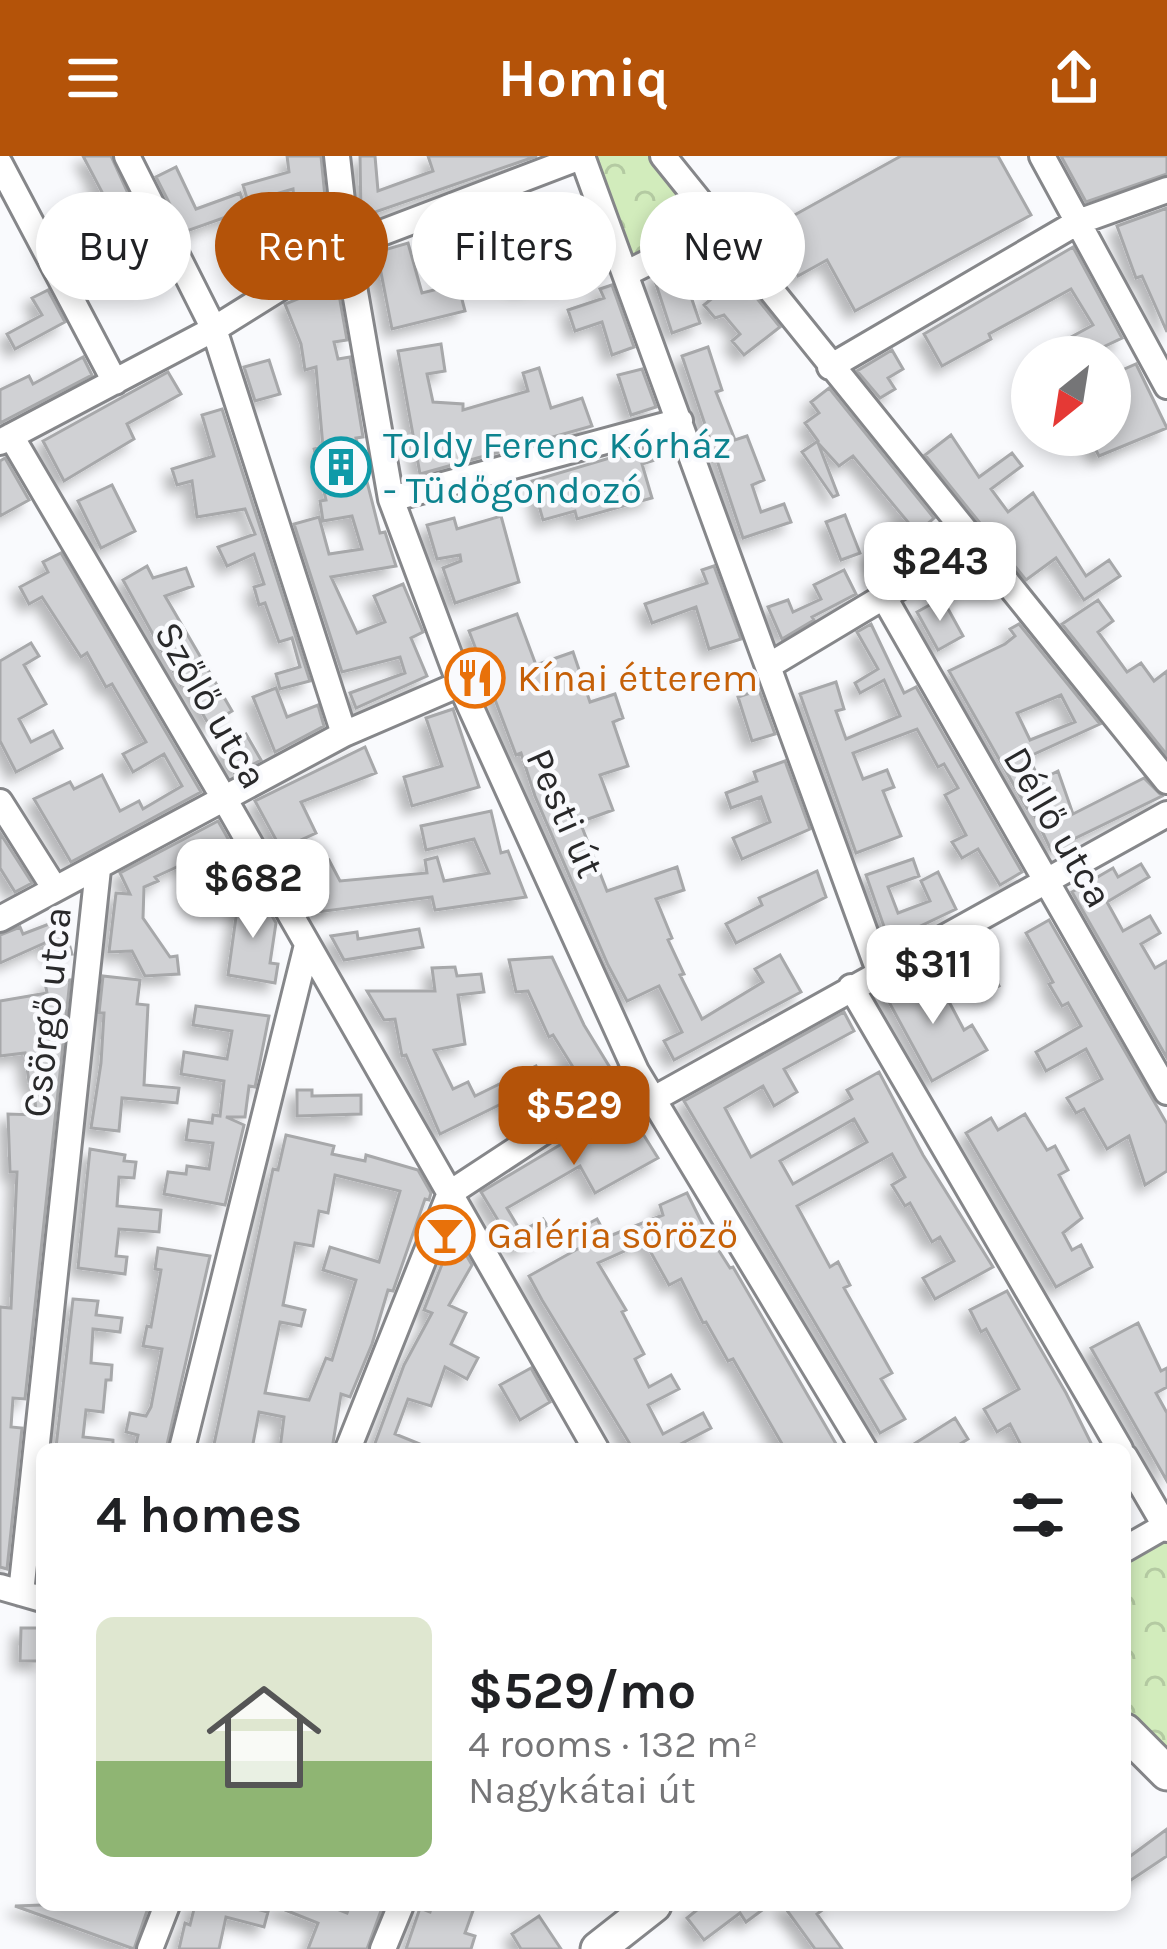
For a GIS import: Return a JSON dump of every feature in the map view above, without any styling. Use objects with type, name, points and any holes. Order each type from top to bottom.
[{"type":"main road","points":[[1131,1737],[1167,1773]]},
{"type":"main road","points":[[598,1949],[646,1911]]},
{"type":"street","points":[[127,156],[214,329],[344,734]]},
{"type":"street","name":"Pesti út","points":[[337,156],[341,192]]},
{"type":"street","points":[[388,230],[583,156],[879,971]]},
{"type":"street","points":[[663,156],[693,192]]},
{"type":"street","points":[[1042,156],[1167,386]]},
{"type":"street","points":[[0,164],[115,382]]},
{"type":"street","points":[[830,367],[1078,222],[1167,190]]},
{"type":"street","points":[[627,273],[640,266]]},
{"type":"street","points":[[6,439],[260,300]]},
{"type":"street","name":"Pesti út","points":[[356,300],[391,499],[460,684],[636,1071],[860,1443]]},
{"type":"street","points":[[778,300],[1167,781]]},
{"type":"street","points":[[391,499],[680,421]]},
{"type":"street","name":"Szőlő utca","points":[[6,439],[225,800],[590,1443]]},
{"type":"street","points":[[770,665],[975,542]]},
{"type":"street","name":"Déllő utca","points":[[885,599],[1167,1092]]},
{"type":"street","points":[[0,919],[344,734],[460,684]]},
{"type":"street","points":[[0,802],[55,889]]},
{"type":"street","points":[[652,1100],[1167,814]]},
{"type":"street","name":"Csörgő utca","points":[[37,1443],[98,869]]},
{"type":"street","points":[[183,1443],[307,946]]},
{"type":"street","points":[[851,987],[1117,1443]]},
{"type":"street","points":[[350,1443],[451,1193],[636,1071]]},
{"type":"street","name":"Csörgő utca","points":[[21,1593],[36,1452]]},
{"type":"street","points":[[1131,1467],[1166,1526],[1131,1546]]},
{"type":"street","points":[[150,1949],[165,1911]]},
{"type":"street","points":[[383,1949],[399,1911]]},
{"type":"green space","points":[[582,156],[663,156],[693,192],[640,192],[640,266],[627,273],[616,244],[616,192],[596,192]]},
{"type":"green space","points":[[1162,1533],[1167,1541],[1167,1749],[1131,1713],[1131,1552]]},
{"type":"building","points":[[83,156],[111,156],[127,192],[102,192]]},
{"type":"building","points":[[287,156],[321,156],[325,192],[245,192],[243,185],[289,172]]},
{"type":"building","points":[[360,156],[375,156],[378,191],[433,171],[428,156],[537,156],[433,192],[412,192],[412,199],[388,208],[388,192],[361,192]]},
{"type":"building","points":[[901,156],[998,156],[1031,215],[855,311],[827,260],[805,272],[805,209]]},
{"type":"building","points":[[1061,156],[1167,156],[1167,174],[1086,202]]},
{"type":"building","points":[[176,167],[188,192],[164,192],[156,177]]},
{"type":"building","points":[[191,198],[196,209],[215,202],[215,221],[191,230]]},
{"type":"building","points":[[1167,208],[1167,332],[1142,276],[1136,278],[1117,226]]},
{"type":"building","points":[[408,243],[412,300],[462,300],[465,311],[392,329],[386,300],[388,249]]},
{"type":"building","points":[[1073,247],[1121,336],[1073,336],[1093,325],[1071,289],[942,366],[924,334]]},
{"type":"building","points":[[616,296],[634,347],[612,355],[602,322],[575,331],[568,310]]},
{"type":"building","points":[[32,298],[53,300],[65,322],[15,349],[7,334],[42,315]]},
{"type":"building","points":[[340,300],[347,340],[334,342],[338,359],[350,357],[363,437],[356,438],[380,533],[385,532],[396,566],[331,577],[357,633],[385,622],[374,596],[403,584],[423,632],[411,638],[427,676],[356,708],[350,693],[405,673],[400,657],[342,672],[294,524],[319,517],[329,554],[362,549],[352,516],[323,521],[320,501],[326,500],[314,449],[323,447],[316,367],[305,370],[301,344],[285,304]]},
{"type":"building","points":[[661,300],[692,300],[700,323],[672,333]]},
{"type":"building","points":[[710,300],[758,300],[780,327],[744,355],[732,341],[740,334],[724,315],[715,318],[704,305]]},
{"type":"building","points":[[441,344],[445,371],[427,374],[433,402],[463,404],[463,410],[528,391],[523,373],[539,368],[551,408],[582,398],[592,426],[420,474],[398,351]]},
{"type":"building","points":[[708,347],[722,390],[716,392],[735,440],[747,436],[764,480],[752,485],[761,512],[784,504],[791,522],[743,538],[682,356]]},
{"type":"building","points":[[892,350],[903,369],[888,378],[895,389],[880,398],[857,371]]},
{"type":"building","points":[[83,357],[92,375],[0,423],[0,390],[29,376],[33,384]]},
{"type":"building","points":[[269,360],[280,394],[255,401],[244,367]]},
{"type":"building","points":[[1136,364],[1167,428],[1131,443],[1131,366]]},
{"type":"building","points":[[642,369],[656,407],[631,415],[618,375]]},
{"type":"building","points":[[168,372],[181,394],[127,424],[134,439],[64,481],[43,441]]},
{"type":"building","points":[[829,388],[934,518],[917,533],[853,456],[839,466],[818,443],[838,495],[833,497],[802,452],[818,441],[805,423],[819,413],[811,402]]},
{"type":"building","points":[[222,409],[310,681],[280,689],[276,674],[300,667],[292,638],[279,642],[265,603],[259,605],[254,587],[264,584],[254,554],[227,566],[218,547],[255,534],[245,509],[197,517],[192,481],[177,485],[172,469],[214,456],[202,415]]},
{"type":"building","points":[[951,435],[979,477],[1011,454],[1022,466],[991,489],[1008,512],[1033,493],[1086,576],[1109,560],[1120,576],[1084,600],[1056,558],[1026,580],[925,455]]},
{"type":"building","points":[[650,446],[655,460],[642,464],[652,498],[577,519],[575,511],[543,520],[532,481]]},
{"type":"building","points":[[5,458],[29,500],[0,516],[0,461]]},
{"type":"building","points":[[112,485],[135,531],[101,548],[78,501]]},
{"type":"building","points":[[845,515],[860,553],[841,560],[826,522]]},
{"type":"building","points":[[501,516],[519,582],[455,603],[443,568],[461,561],[460,555],[437,559],[427,525],[454,518],[457,529]]},
{"type":"building","points":[[894,541],[904,565],[878,580],[866,553]]},
{"type":"building","points":[[61,553],[201,792],[71,862],[34,799],[70,782],[74,789],[102,775],[120,811],[139,801],[143,809],[182,786],[164,754],[133,772],[123,754],[146,742],[112,684],[106,687],[87,653],[81,657],[42,597],[29,604],[20,587],[48,572],[43,562]]},
{"type":"building","points":[[147,566],[153,578],[186,568],[193,586],[165,596],[232,711],[209,725],[185,683],[181,685],[123,580]]},
{"type":"building","points":[[714,566],[741,639],[709,649],[696,607],[652,623],[645,604],[707,583],[702,570]]},
{"type":"building","points":[[844,570],[856,594],[782,639],[768,607],[788,600],[793,612],[821,599],[814,585]]},
{"type":"building","points":[[942,598],[963,636],[938,650],[917,612]]},
{"type":"building","points":[[1098,600],[1113,621],[1098,632],[1127,672],[1141,663],[1154,681],[1167,671],[1167,755],[1062,624]]},
{"type":"building","points":[[517,614],[536,665],[573,652],[590,702],[615,694],[623,718],[613,722],[628,766],[600,775],[613,810],[580,822],[607,891],[677,867],[684,890],[656,899],[684,974],[680,975],[702,1019],[763,982],[755,969],[780,955],[801,992],[674,1060],[664,1041],[682,1032],[659,986],[627,1001],[535,796],[521,753],[516,755],[469,631]]},
{"type":"building","points":[[871,624],[904,693],[916,687],[1022,872],[1000,885],[978,849],[962,858],[952,842],[966,835],[945,795],[958,788],[944,764],[938,767],[917,729],[853,753],[863,779],[887,770],[894,787],[883,791],[901,836],[856,853],[800,694],[836,682],[844,709],[836,711],[846,739],[900,716],[884,680],[860,693],[855,683],[878,669],[857,632]]},
{"type":"building","points":[[1019,624],[1100,724],[1028,757],[1040,780],[1058,771],[1073,814],[1144,778],[1162,796],[1051,850],[949,671],[1005,644],[1015,636],[1010,629]],"holes":[[[1061,695],[1075,722],[1030,740],[1017,713]]]},
{"type":"building","points":[[31,643],[39,656],[24,665],[46,704],[19,719],[31,742],[53,731],[62,748],[16,772],[0,741],[0,661]]},
{"type":"building","points":[[276,688],[287,717],[318,705],[324,726],[275,752],[253,697]]},
{"type":"building","points":[[759,690],[775,734],[752,741],[738,697]]},
{"type":"building","points":[[453,709],[479,787],[412,806],[404,777],[442,766],[426,718]]},
{"type":"building","points":[[246,734],[261,760],[235,774],[221,748]]},
{"type":"building","points":[[365,747],[376,773],[301,802],[316,833],[281,849],[255,801]]},
{"type":"building","points":[[785,761],[810,829],[742,859],[733,838],[770,822],[761,797],[731,808],[726,793],[757,781],[754,772]]},
{"type":"building","points":[[491,811],[501,853],[508,851],[526,897],[435,910],[432,897],[318,912],[298,874],[329,860],[340,881],[427,873],[425,860],[437,857],[444,881],[489,873],[474,839],[426,850],[421,826]]},
{"type":"building","points":[[218,821],[235,851],[230,853],[225,845],[155,877],[158,881],[144,887],[143,918],[170,957],[177,956],[179,974],[145,976],[132,951],[109,952],[116,893],[130,894],[120,873]]},
{"type":"building","points":[[0,833],[32,883],[15,892],[0,868]]},
{"type":"building","points":[[913,859],[919,876],[888,887],[898,913],[930,901],[921,881],[938,872],[956,909],[889,941],[866,875]]},
{"type":"building","points":[[1141,864],[1149,877],[1107,902],[1123,931],[1150,916],[1160,933],[1141,944],[1155,968],[1167,961],[1167,1058],[1072,892],[1113,868],[1118,877]]},
{"type":"building","points":[[817,871],[826,897],[736,943],[726,924],[762,905],[759,898]]},
{"type":"building","points":[[239,895],[262,898],[276,923],[270,963],[278,964],[275,983],[228,975]]},
{"type":"building","points":[[62,919],[72,954],[52,955],[47,942],[0,963],[0,935],[20,927],[23,934]]},
{"type":"building","points":[[1049,920],[1167,1124],[1167,1171],[1145,1185],[1129,1136],[1107,1149],[1084,1109],[1076,1113],[1067,1098],[1102,1079],[1086,1049],[1046,1071],[1036,1052],[1081,1026],[1068,1003],[1062,1006],[1026,933]]},
{"type":"building","points":[[419,929],[423,947],[344,960],[331,936],[357,932],[358,939]]},
{"type":"building","points":[[985,934],[997,956],[985,962],[999,986],[986,993],[960,948]]},
{"type":"building","points":[[552,957],[609,1066],[581,1080],[553,1035],[549,1037],[528,991],[516,992],[509,960]]},
{"type":"building","points":[[455,967],[457,976],[481,974],[484,992],[458,995],[465,1044],[434,1050],[453,1089],[468,1082],[475,1096],[536,1066],[544,1083],[440,1134],[406,1055],[402,1056],[395,1019],[384,1020],[367,991],[435,991],[432,968]]},
{"type":"building","points":[[926,974],[940,1000],[946,996],[964,1030],[972,1025],[987,1050],[932,1081],[883,991],[908,977],[911,982]]},
{"type":"building","points":[[103,976],[140,980],[137,1004],[148,1005],[144,1085],[179,1088],[177,1103],[122,1098],[119,1131],[91,1128],[101,1063]]},
{"type":"building","points":[[70,980],[25,1399],[13,1398],[11,1427],[22,1428],[7,1569],[0,1567],[0,1307],[11,1308],[17,1172],[10,1172],[8,1114],[36,1115],[34,1082],[29,1082],[25,1053],[0,1056],[0,1001],[47,993],[45,983]]},
{"type":"building","points":[[196,1006],[269,1016],[245,1117],[226,1117],[244,1125],[225,1205],[164,1194],[168,1172],[186,1174],[187,1166],[209,1169],[213,1143],[186,1140],[189,1120],[212,1123],[213,1115],[220,1116],[224,1081],[181,1074],[184,1052],[227,1059],[232,1031],[193,1025]]},
{"type":"building","points":[[844,1012],[854,1031],[784,1069],[797,1092],[774,1106],[763,1086],[725,1108],[751,1157],[852,1099],[847,1090],[879,1072],[923,1155],[993,1267],[935,1299],[923,1278],[954,1261],[940,1237],[932,1242],[910,1203],[905,1206],[892,1185],[905,1177],[892,1154],[797,1206],[830,1267],[838,1262],[850,1285],[844,1288],[892,1373],[881,1379],[905,1419],[880,1433],[684,1101]],"holes":[[[854,1119],[867,1142],[793,1184],[780,1161]]]},
{"type":"building","points":[[297,1090],[312,1090],[312,1096],[361,1095],[361,1114],[297,1116]]},
{"type":"building","points":[[623,1102],[658,1158],[595,1193],[580,1166],[507,1208],[521,1232],[543,1219],[550,1230],[516,1250],[481,1192],[600,1121]]},
{"type":"building","points":[[1025,1114],[1047,1150],[1055,1146],[1068,1170],[1059,1175],[1082,1218],[1063,1233],[1072,1250],[1081,1245],[1092,1267],[1056,1287],[966,1133],[991,1118],[998,1130]]},
{"type":"building","points":[[286,1135],[334,1146],[332,1154],[365,1161],[366,1155],[418,1170],[431,1193],[393,1291],[388,1290],[350,1397],[341,1394],[333,1443],[281,1443],[284,1417],[259,1412],[253,1443],[214,1443],[273,1169],[278,1170]],"holes":[[[335,1175],[400,1191],[379,1262],[330,1247],[323,1270],[356,1280],[332,1360],[326,1358],[309,1400],[265,1393],[280,1322],[301,1326],[305,1310],[283,1305],[295,1243],[313,1246],[319,1211],[328,1213]]]},
{"type":"building","points":[[90,1149],[125,1155],[124,1161],[136,1162],[134,1178],[119,1177],[117,1206],[161,1210],[159,1232],[119,1229],[116,1256],[127,1257],[125,1274],[78,1268]]},
{"type":"building","points":[[687,1193],[836,1443],[782,1443],[733,1359],[728,1361],[703,1323],[681,1279],[669,1285],[645,1242],[598,1263],[626,1310],[622,1312],[644,1354],[635,1359],[649,1387],[671,1375],[679,1389],[648,1405],[663,1434],[703,1413],[711,1428],[682,1443],[629,1443],[529,1276],[592,1241],[584,1226],[597,1219],[607,1237],[663,1215],[660,1205]]},
{"type":"building","points":[[454,1234],[472,1265],[449,1305],[466,1313],[451,1344],[478,1358],[467,1379],[445,1367],[431,1406],[408,1399],[395,1434],[417,1443],[375,1443],[404,1365],[432,1313],[424,1310]]},
{"type":"building","points":[[158,1248],[210,1256],[167,1443],[136,1443],[138,1435],[126,1432],[130,1413],[146,1416],[151,1407],[162,1349],[143,1346],[161,1270],[155,1269]]},
{"type":"building","points":[[1007,1291],[1091,1443],[1020,1443],[1010,1424],[997,1432],[984,1409],[1019,1389],[970,1310]]},
{"type":"building","points":[[73,1299],[98,1301],[96,1315],[122,1318],[120,1332],[93,1329],[91,1363],[112,1365],[111,1380],[106,1380],[103,1412],[86,1410],[83,1437],[113,1443],[56,1443]]},
{"type":"building","points":[[1138,1323],[1161,1371],[1167,1368],[1167,1387],[1156,1393],[1167,1413],[1167,1481],[1091,1348]]},
{"type":"building","points":[[531,1368],[550,1402],[520,1420],[500,1385]]},
{"type":"building","points":[[955,1418],[968,1439],[962,1443],[915,1443]]},
{"type":"building","points":[[21,1628],[36,1628],[36,1661],[20,1661]]},
{"type":"building","points":[[1167,1829],[1167,1856],[1131,1880],[1131,1856]]},
{"type":"building","points":[[15,1906],[36,1906],[36,1911],[147,1911],[134,1949]]},
{"type":"building","points":[[194,1911],[268,1912],[264,1927],[226,1917],[219,1949],[179,1949],[185,1923],[190,1925]]},
{"type":"building","points":[[288,1911],[381,1911],[367,1949],[308,1949],[318,1923]]},
{"type":"building","points":[[419,1911],[473,1911],[465,1933],[475,1936],[471,1949],[406,1949]]},
{"type":"building","points":[[696,1911],[761,1911],[746,1922],[740,1913],[704,1940],[687,1918]]},
{"type":"building","points":[[787,1911],[821,1911],[817,1914],[842,1949],[815,1949]]},
{"type":"building","points":[[539,1916],[561,1949],[521,1949],[512,1934]]},
{"type":"place","name":"Toldy Ferenc Kórház - Tüdőgondozó","points":[[341,467]]},
{"type":"place","name":"Kínai étterem","points":[[475,678]]},
{"type":"place","name":"Galéria söröző","points":[[445,1235]]}]
